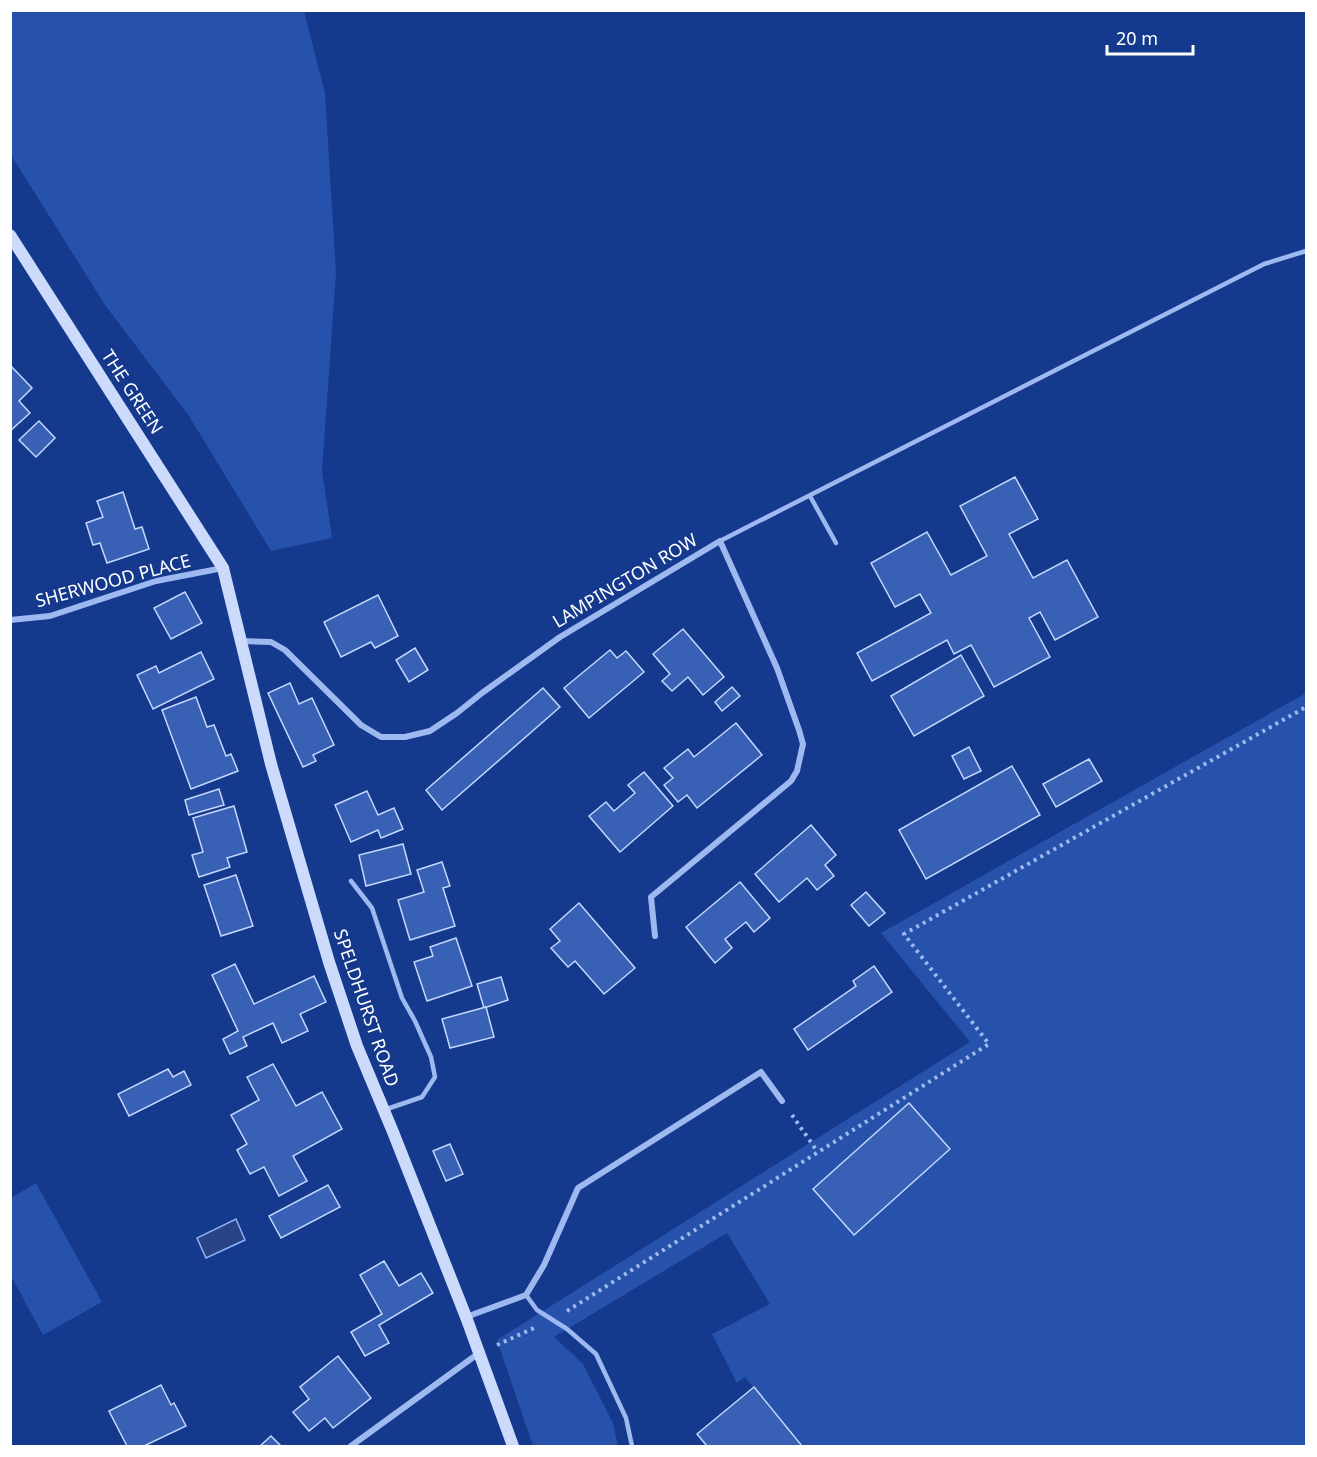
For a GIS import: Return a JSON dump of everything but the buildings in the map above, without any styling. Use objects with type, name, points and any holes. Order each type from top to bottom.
[{"type":"street","name":"THE GREEN","points":[[10,235],[223,568]]},
{"type":"street","name":"LAMPINGTON ROW","points":[[241,641],[271,642],[285,650],[361,725],[381,736],[405,737],[430,731],[458,713],[560,637],[720,541],[777,668],[799,730],[802,744],[800,759],[797,771],[790,781],[651,897],[655,936]]},
{"type":"street","name":"SHERWOOD PLACE","points":[[10,620],[50,616],[156,581],[223,568]]},
{"type":"street","name":"SPELDHURST ROAD","points":[[223,568],[271,764],[329,962],[357,1046],[466,1317],[513,1446]]},
{"type":"street","points":[[466,1317],[504,1305],[526,1295],[544,1265],[578,1188],[761,1072],[782,1101]]},
{"type":"street","points":[[351,1446],[480,1353]]},
{"type":"lane","points":[[720,541],[1264,264],[1306,251]]},
{"type":"lane","points":[[810,496],[836,543]]},
{"type":"lane","points":[[351,881],[372,908],[402,998],[431,1057],[435,1077],[422,1097],[384,1110]]},
{"type":"lane","points":[[526,1295],[537,1310],[567,1329],[596,1354],[626,1418],[632,1446]]},
{"type":"path","points":[[480,1353],[553,1319],[989,1044],[904,934],[1306,706]]},
{"type":"path","points":[[782,1101],[817,1151]]},
{"type":"shaded area","points":[[10,11],[304,11],[325,93],[336,273],[322,471],[332,538],[271,551],[189,416],[105,305],[11,155]]},
{"type":"shaded area","points":[[1306,693],[1306,1446],[802,1446],[745,1377],[737,1383],[712,1334],[770,1304],[727,1233],[554,1337],[583,1364],[613,1423],[618,1446],[533,1446],[497,1340],[970,1042],[881,933]],"holes":[[[909,1103],[950,1149],[854,1235],[813,1189]]]},
{"type":"shaded area","points":[[36,1183],[102,1302],[43,1335],[11,1276],[11,1198]]},
{"type":"shaded area","points":[[236,1219],[245,1240],[206,1258],[197,1238]]}]
